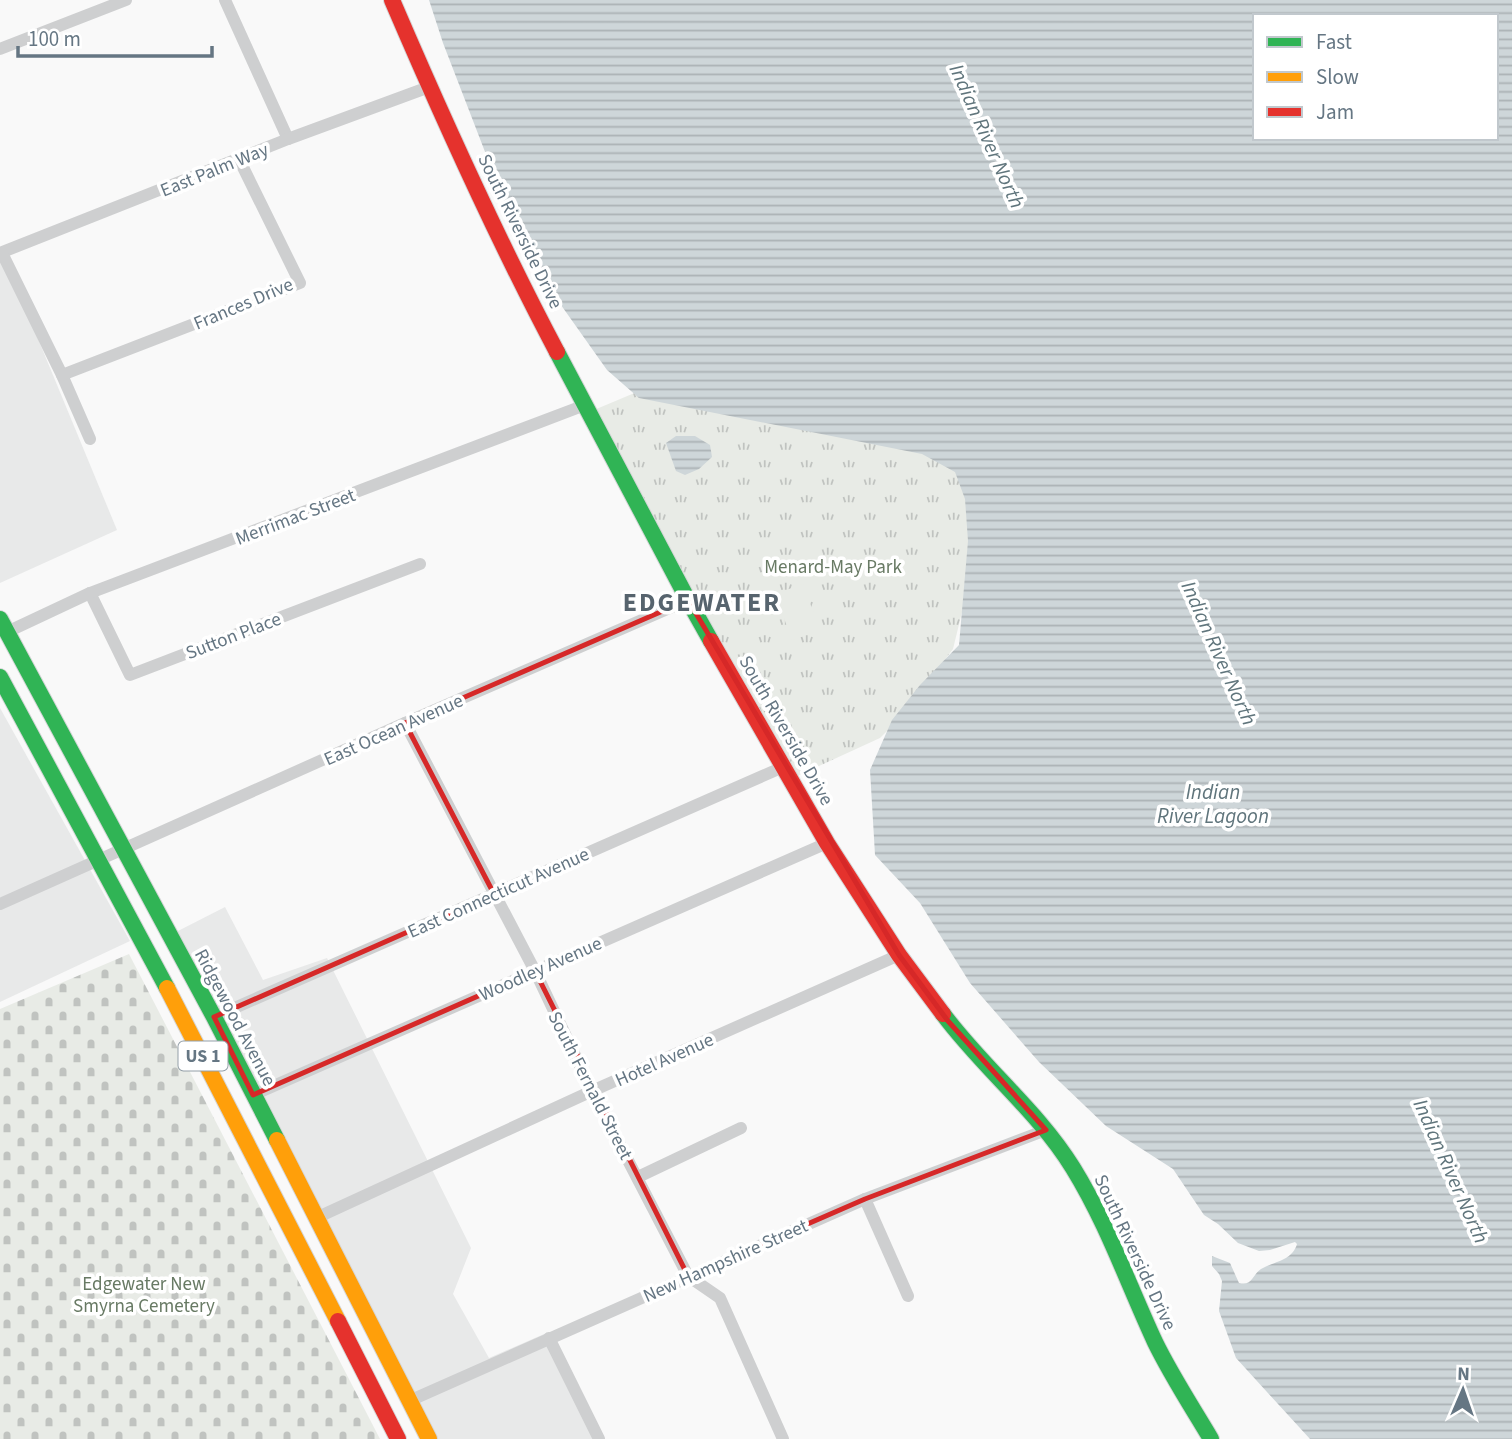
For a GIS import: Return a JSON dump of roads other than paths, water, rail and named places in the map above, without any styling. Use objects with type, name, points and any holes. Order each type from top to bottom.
[{"type":"main road","name":"South Riverside Drive","points":[[392,0],[514,271],[688,600],[783,767],[827,843],[899,956],[947,1021],[1045,1130],[1073,1168],[1105,1229],[1156,1343],[1182,1393],[1211,1439]]},
{"type":"main road","name":"Ridgewood Avenue","points":[[3,625],[214,1017],[429,1439]]},
{"type":"main road","name":"US 1","points":[[0,677],[189,1028],[397,1436]]},
{"type":"main road","points":[[306,1257],[325,1267],[386,1383],[407,1397]]},
{"type":"main road","points":[[397,1436],[414,1439]]},
{"type":"street","points":[[0,49],[126,0]]},
{"type":"street","points":[[225,0],[288,139]]},
{"type":"street","name":"East Palm Way","points":[[1,253],[288,139],[429,87]]},
{"type":"street","name":"Frances Drive","points":[[62,375],[300,283],[239,159]]},
{"type":"street","points":[[1,253],[62,375],[90,439]]},
{"type":"street","name":"Merrimac Street","points":[[3,625],[585,405]]},
{"type":"street","name":"Sutton Place","points":[[90,593],[130,675],[420,564]]},
{"type":"street","name":"East Ocean Avenue","points":[[0,904],[688,600]]},
{"type":"street","name":"South Fernald Street","points":[[405,723],[535,971],[592,1091],[688,1276],[720,1298],[783,1439]]},
{"type":"street","name":"East Connecticut Avenue","points":[[214,1017],[783,767]]},
{"type":"street","name":"Woodley Avenue","points":[[253,1095],[827,843]]},
{"type":"street","name":"Hotel Avenue","points":[[316,1218],[592,1091],[899,956]]},
{"type":"street","points":[[638,1177],[741,1128]]},
{"type":"street","name":"New Hampshire Street","points":[[407,1397],[866,1199],[1045,1130]]},
{"type":"street","points":[[866,1199],[908,1296]]},
{"type":"street","points":[[549,1338],[599,1439]]},
{"type":"water","name":"Indian River Lagoon","points":[[429,0],[1512,0],[1512,1439],[1310,1439],[1236,1358],[1219,1311],[1222,1281],[1212,1266],[1212,1256],[1230,1263],[1239,1283],[1244,1284],[1261,1269],[1291,1254],[1297,1244],[1295,1242],[1259,1251],[1238,1243],[1204,1215],[1173,1169],[1106,1126],[1039,1062],[970,983],[920,903],[875,855],[870,770],[892,720],[920,685],[959,645],[968,541],[965,499],[955,472],[922,454],[639,398],[607,370],[539,274],[509,214]]},
{"type":"water","points":[[676,436],[695,436],[710,445],[712,457],[699,469],[685,475],[676,471],[666,443]]},
{"type":"district","name":"EDGEWATER","points":[[702,602]]},
{"type":"water label","name":"Indian River North","points":[[987,136]]},
{"type":"water label","name":"Indian River North","points":[[1219,653]]},
{"type":"water label","name":"Indian River North","points":[[1451,1171]]},
{"type":"park label","name":"Menard-May Park","points":[[833,566]]},
{"type":"park label","name":"Edgewater New Smyrna Cemetery","points":[[144,1294]]}]
